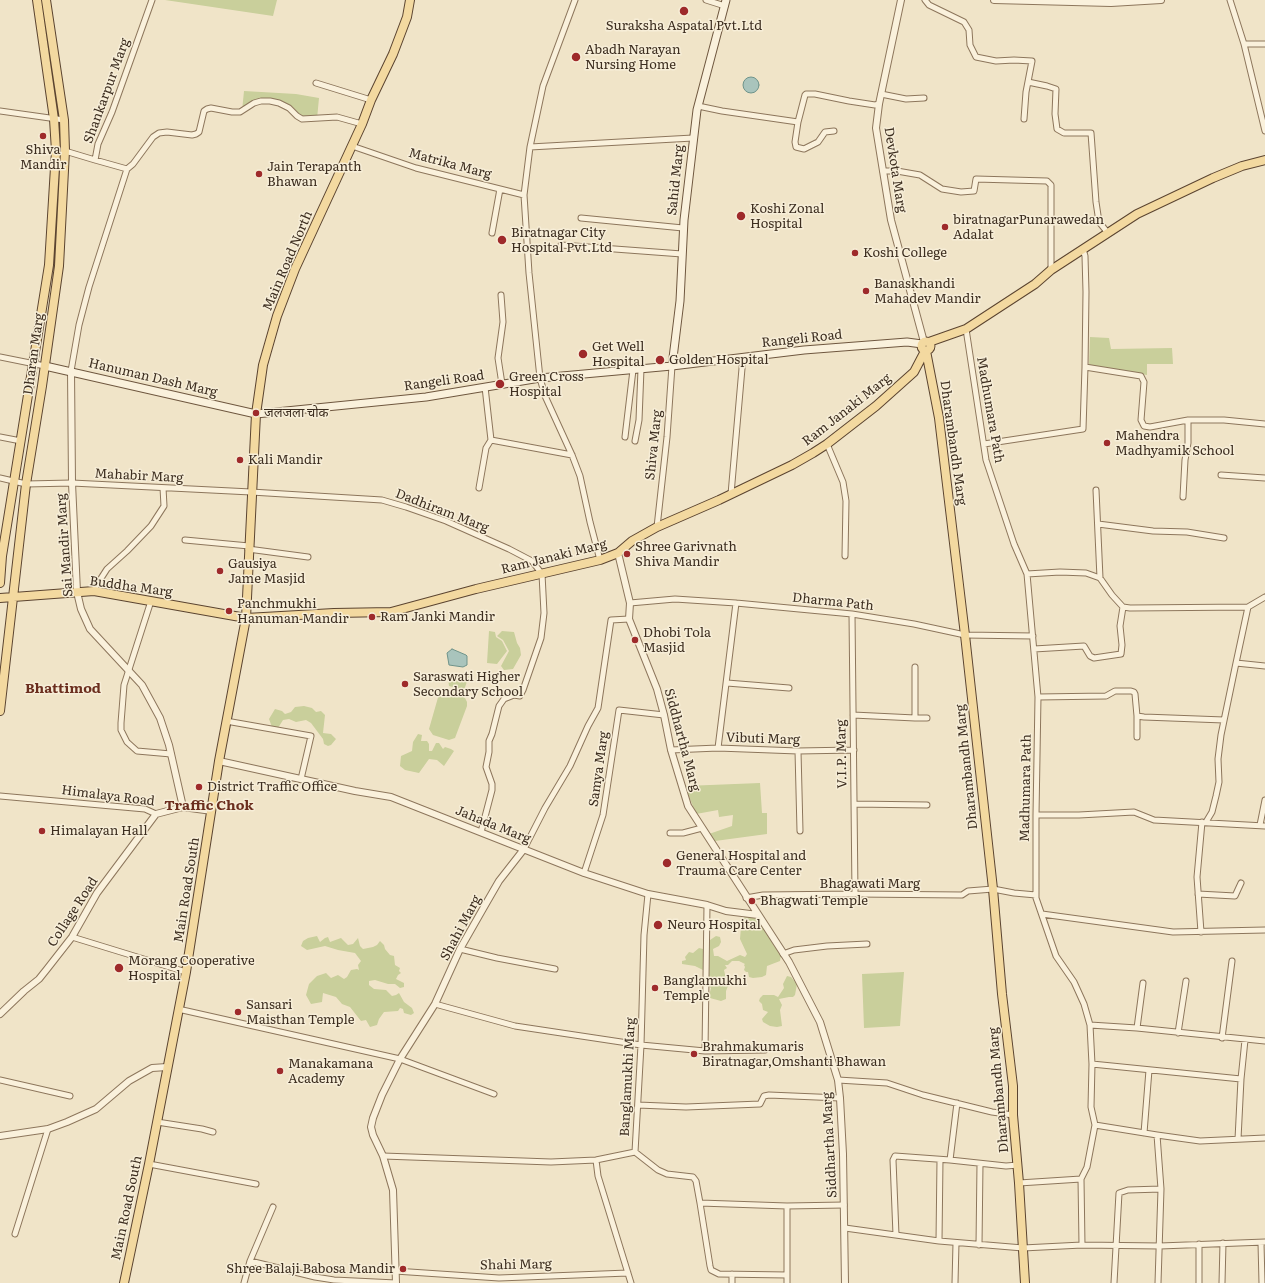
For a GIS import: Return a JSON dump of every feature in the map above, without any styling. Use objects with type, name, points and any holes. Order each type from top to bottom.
[{"type":"main road","name":"Dharan Marg","points":[[0,583],[1,556],[49,265],[56,151],[54,119],[37,0]]},
{"type":"main road","name":"Dharan Marg","points":[[0,710],[26,484],[59,266],[65,151],[64,120],[46,0]]},
{"type":"main road","name":"Main Road North","points":[[246,618],[248,547],[256,414],[263,365],[277,316],[295,269],[393,54],[405,24],[410,0]]},
{"type":"main road","name":"Sahid Marg","points":[[672,366],[680,301],[683,228],[693,138],[698,106],[726,3]]},
{"type":"main road","points":[[925,346],[966,329],[1035,284],[1051,270],[1137,214],[1213,178],[1242,166],[1265,160]]},
{"type":"main road","name":"Rangeli Road","points":[[256,414],[426,397],[540,378],[672,366],[812,349],[907,342],[925,346]]},
{"type":"main road","name":"Ram Janaki Marg","points":[[246,618],[334,612],[391,612],[476,589],[600,560],[618,553],[632,541],[657,527],[792,465],[827,444],[876,406],[914,372],[925,346]]},
{"type":"main road","name":"Dharambandh Marg","points":[[925,346],[939,418],[965,634],[1002,994],[1013,1086],[1013,1115],[1018,1165],[1025,1283]]},
{"type":"main road","name":"Hanuman Dash Marg","points":[[45,366],[256,414]]},
{"type":"main road","name":"Buddha Marg","points":[[0,598],[94,591],[246,618]]},
{"type":"main road","name":"Main Road South","points":[[124,1283],[149,1164],[186,972],[219,761],[246,618]]},
{"type":"street","name":"Shankarpur Marg","points":[[65,151],[95,160],[98,144],[112,112],[152,0]]},
{"type":"street","points":[[575,0],[543,86],[530,147],[524,195],[528,273],[540,378],[545,396],[580,476],[600,560]]},
{"type":"street","points":[[706,0],[726,3]]},
{"type":"street","name":"Devkota Marg","points":[[901,0],[879,104],[876,128],[892,220],[925,346]]},
{"type":"street","points":[[925,0],[929,5],[964,22],[969,30],[970,45],[976,57],[996,61],[1032,61],[1024,119]]},
{"type":"street","points":[[994,0],[1116,2],[1161,0]]},
{"type":"street","points":[[1230,0],[1244,44],[1265,131]]},
{"type":"street","points":[[1244,44],[1265,44]]},
{"type":"street","points":[[1028,82],[1056,89],[1055,114],[1058,129],[1064,133],[1091,133],[1098,222],[1108,233]]},
{"type":"street","points":[[316,83],[371,100]]},
{"type":"street","points":[[834,131],[825,132],[816,143],[804,149],[796,147],[798,122],[803,100],[806,94],[868,104],[879,104]]},
{"type":"street","points":[[881,94],[906,99],[924,98]]},
{"type":"street","points":[[71,371],[81,317],[127,169],[133,164],[153,137],[159,133],[167,132],[192,135],[196,134],[199,132],[204,111],[211,108],[240,112],[261,100],[270,100],[284,106],[302,118],[337,117],[362,124]]},
{"type":"street","points":[[698,106],[798,122]]},
{"type":"street","points":[[0,111],[64,120]]},
{"type":"street","points":[[530,147],[693,138]]},
{"type":"street","name":"Matrika Marg","points":[[352,146],[416,168],[500,189],[492,233]]},
{"type":"street","points":[[95,160],[127,169]]},
{"type":"street","points":[[883,171],[897,171],[920,175],[942,189],[961,192],[974,191],[976,179],[1047,181],[1051,185],[1051,270]]},
{"type":"street","points":[[500,189],[524,195]]},
{"type":"street","points":[[581,218],[683,228]]},
{"type":"street","points":[[561,245],[682,254]]},
{"type":"street","points":[[984,444],[1083,429],[1086,292],[1085,256],[1083,249]]},
{"type":"street","points":[[501,295],[503,322],[498,358],[502,384]]},
{"type":"street","name":"Madhumara Path","points":[[966,329],[986,460],[1014,544],[1027,574],[1038,697],[1036,895],[1056,956],[1074,982],[1084,1004],[1090,1025],[1092,1064],[1091,1107],[1095,1125],[1087,1167],[1081,1179]]},
{"type":"street","points":[[0,357],[45,366]]},
{"type":"street","points":[[731,494],[743,357]]},
{"type":"street","name":"Shiva Marg","points":[[657,527],[667,437],[672,366]]},
{"type":"street","points":[[1085,368],[1141,376],[1144,382],[1141,420],[1144,426],[1188,420],[1224,420],[1265,424]]},
{"type":"street","points":[[635,441],[638,423],[641,369]]},
{"type":"street","points":[[625,437],[633,370]]},
{"type":"street","name":"Sai Mandir Marg","points":[[71,371],[72,483],[78,592],[81,609],[90,629],[142,685],[160,718],[171,754],[183,807]]},
{"type":"street","points":[[479,488],[486,448],[491,440],[485,387]]},
{"type":"street","points":[[1183,497],[1185,460],[1188,443],[1188,420]]},
{"type":"street","points":[[627,422],[638,423]]},
{"type":"street","points":[[0,437],[21,441]]},
{"type":"street","points":[[491,440],[572,455]]},
{"type":"street","points":[[827,444],[843,482],[844,488],[846,501],[845,556]]},
{"type":"street","points":[[1221,475],[1265,478]]},
{"type":"street","name":"Mahabir Marg","points":[[0,478],[26,484],[72,483],[251,492]]},
{"type":"street","points":[[94,591],[107,569],[151,526],[164,506],[163,488]]},
{"type":"street","points":[[1096,490],[1100,578],[1123,607],[1156,609],[1248,607],[1265,597]]},
{"type":"street","name":"Dadhiram Marg","points":[[251,492],[382,500],[446,521],[510,549],[532,561],[542,574]]},
{"type":"street","points":[[1098,524],[1153,531],[1187,532],[1224,538]]},
{"type":"street","points":[[185,540],[248,547],[308,557]]},
{"type":"street","name":"Siddhartha Marg","points":[[618,553],[630,603],[629,619],[657,689],[671,750],[688,806],[783,954],[820,1022],[838,1080],[840,1098],[843,1148],[845,1283]]},
{"type":"street","points":[[1027,574],[1060,572],[1086,573],[1100,578]]},
{"type":"street","points":[[481,832],[492,790],[492,784],[486,767],[489,752],[489,741],[499,706],[504,699],[514,695],[520,696],[527,681],[541,638],[544,613],[542,574]]},
{"type":"street","name":"Dharma Path","points":[[630,603],[675,599],[736,603],[852,614],[965,634],[1033,636]]},
{"type":"street","points":[[151,601],[124,685],[121,730],[127,742],[137,751],[171,754]]},
{"type":"street","points":[[718,748],[736,603]]},
{"type":"street","points":[[1034,649],[1084,646],[1090,656],[1094,658],[1121,654],[1122,645],[1120,626],[1123,607]]},
{"type":"street","points":[[1201,932],[1198,877],[1204,822],[1214,806],[1219,782],[1218,759],[1224,720],[1248,607]]},
{"type":"street","name":"V.I.P. Marg","points":[[852,614],[855,894]]},
{"type":"street","name":"Shahi Marg","points":[[396,1283],[393,1190],[383,1156],[373,1135],[372,1122],[382,1095],[400,1059],[435,1004],[460,949],[499,881],[524,849],[545,808],[570,766],[598,708],[611,620],[629,619]]},
{"type":"street","points":[[1236,662],[1265,666]]},
{"type":"street","points":[[915,667],[915,718]]},
{"type":"street","points":[[727,683],[789,688]]},
{"type":"street","points":[[1038,697],[1106,696],[1115,691],[1134,692],[1137,716],[1137,737]]},
{"type":"street","name":"Samya Marg","points":[[584,873],[603,815],[619,710],[664,715]]},
{"type":"street","points":[[853,715],[928,718]]},
{"type":"street","points":[[1137,716],[1144,718],[1224,720]]},
{"type":"street","points":[[226,721],[311,736],[301,779]]},
{"type":"street","name":"Vibuti Marg","points":[[671,750],[718,748],[798,751],[854,750]]},
{"type":"street","points":[[798,751],[800,831]]},
{"type":"street","name":"Jahada Marg","points":[[219,761],[391,797],[584,873],[648,894],[706,905],[726,911],[758,915]]},
{"type":"street","name":"Himalaya Road","points":[[0,796],[145,809],[156,814],[183,807],[212,811]]},
{"type":"street","points":[[1036,815],[1079,815],[1134,812],[1154,820],[1262,825],[1265,800]]},
{"type":"street","points":[[854,804],[927,805]]},
{"type":"street","name":"Collage Road","points":[[0,1014],[39,979],[72,937],[98,893],[156,814]]},
{"type":"street","points":[[670,833],[683,833],[702,828]]},
{"type":"street","points":[[1198,894],[1235,896],[1241,883]]},
{"type":"street","name":"Bhagawati Marg","points":[[746,898],[763,895],[855,894],[962,896],[968,891],[992,889],[1036,895]]},
{"type":"street","name":"Banglamukhi Marg","points":[[383,1156],[551,1162],[596,1160],[635,1152],[641,1045],[644,935],[648,894]]},
{"type":"street","points":[[705,1051],[706,905]]},
{"type":"street","points":[[1042,914],[1174,932],[1265,930]]},
{"type":"street","points":[[72,937],[186,972]]},
{"type":"street","points":[[783,954],[794,950],[827,946],[867,944]]},
{"type":"street","points":[[460,949],[555,969]]},
{"type":"street","points":[[1222,1038],[1232,962]]},
{"type":"street","points":[[1178,1033],[1186,980]]},
{"type":"street","points":[[1137,1028],[1142,983]]},
{"type":"street","points":[[435,1004],[516,1026],[641,1045],[705,1051],[765,1050]]},
{"type":"street","points":[[178,1009],[400,1059],[494,1094]]},
{"type":"street","points":[[1090,1025],[1137,1028],[1222,1038],[1265,1041]]},
{"type":"street","points":[[1238,1139],[1241,1079],[1245,1040]]},
{"type":"street","points":[[1092,1064],[1241,1079]]},
{"type":"street","points":[[0,1136],[48,1129],[67,1122],[96,1109],[129,1081],[152,1068],[167,1067]]},
{"type":"street","points":[[1144,1133],[1149,1070]]},
{"type":"street","points":[[0,1080],[70,1096]]},
{"type":"street","points":[[838,1080],[887,1083],[923,1095],[992,1112],[1013,1115]]},
{"type":"street","points":[[638,1105],[686,1107],[728,1104],[760,1104],[764,1096],[770,1095],[840,1098]]},
{"type":"street","points":[[950,1160],[957,1103]]},
{"type":"street","points":[[157,1122],[213,1132]]},
{"type":"street","points":[[1095,1125],[1200,1141],[1265,1138]]},
{"type":"street","points":[[15,1234],[48,1129]]},
{"type":"street","points":[[1157,1135],[1161,1189],[1158,1283]]},
{"type":"street","points":[[635,1152],[658,1170],[667,1174],[693,1177],[696,1181],[711,1270],[715,1273],[787,1275]]},
{"type":"street","points":[[896,1235],[893,1160],[895,1156],[1006,1166],[1018,1165]]},
{"type":"street","points":[[596,1160],[598,1176],[631,1283]]},
{"type":"street","points":[[939,1241],[940,1160]]},
{"type":"street","points":[[149,1164],[256,1184]]},
{"type":"street","points":[[979,1245],[980,1164]]},
{"type":"street","points":[[1019,1183],[1081,1179],[1082,1245]]},
{"type":"street","points":[[1114,1283],[1119,1192],[1128,1190],[1161,1189]]},
{"type":"street","points":[[700,1202],[787,1206],[844,1205]]},
{"type":"street","points":[[787,1206],[788,1283]]},
{"type":"street","points":[[244,1283],[250,1261],[273,1207]]},
{"type":"street","points":[[844,1228],[956,1243],[1023,1248],[1082,1245],[1160,1246],[1263,1243],[1262,1283]]},
{"type":"street","points":[[955,1283],[956,1243]]},
{"type":"street","points":[[1222,1283],[1223,1243]]},
{"type":"street","points":[[1199,1244],[1199,1283]]},
{"type":"street","points":[[250,1261],[315,1277],[334,1280],[396,1283]]},
{"type":"street","name":"Shahi Marg","points":[[395,1272],[499,1280],[628,1273]]},
{"type":"street","points":[[732,1274],[732,1283]]},
{"type":"green space","points":[[165,0],[277,0],[273,16]]},
{"type":"green space","points":[[244,91],[296,94],[319,98],[317,119],[307,119],[277,102],[264,101],[242,111]]},
{"type":"green space","points":[[1090,337],[1109,338],[1111,349],[1172,348],[1173,364],[1147,364],[1147,375],[1089,366]]},
{"type":"green space","points":[[489,631],[495,632],[496,637],[502,641],[507,651],[497,664],[487,663]]},
{"type":"green space","points":[[502,631],[514,632],[520,648],[521,655],[513,669],[504,670],[501,666],[509,651],[503,640],[497,636]]},
{"type":"green space","points":[[445,673],[469,676],[464,690],[449,686],[448,679],[445,679]]},
{"type":"green space","points":[[447,690],[457,693],[465,698],[467,702],[467,706],[455,738],[449,740],[433,735],[429,729],[439,694]]},
{"type":"green space","points":[[304,706],[312,708],[316,712],[321,711],[325,715],[323,733],[331,734],[336,739],[331,745],[328,746],[324,744],[323,739],[311,723],[306,720],[296,722],[289,719],[283,720],[278,728],[272,727],[269,719],[275,709],[282,711],[285,714],[291,712],[295,707]]},
{"type":"green space","points":[[418,734],[422,735],[421,741],[427,741],[429,744],[429,751],[432,751],[436,743],[439,743],[443,749],[445,747],[454,751],[444,766],[437,760],[429,759],[419,773],[405,770],[400,766],[401,756],[412,751],[413,742]]},
{"type":"green space","points":[[760,783],[762,813],[767,813],[767,834],[715,841],[709,834],[732,826],[733,815],[719,817],[718,810],[696,814],[685,786]]},
{"type":"green space","points":[[750,916],[758,920],[771,935],[772,943],[781,955],[780,961],[767,966],[766,975],[753,978],[749,977],[748,972],[744,970],[745,964],[739,961],[732,961],[728,965],[725,965],[727,968],[724,970],[726,979],[725,984],[728,986],[726,991],[726,999],[721,1001],[710,998],[711,988],[707,985],[709,973],[695,966],[682,964],[682,961],[686,960],[685,957],[689,952],[693,953],[699,948],[703,949],[710,940],[716,936],[720,937],[721,942],[719,946],[713,949],[714,956],[718,956],[727,961],[740,955],[745,957],[747,954],[740,939],[741,927],[743,918]]},
{"type":"green space","points":[[317,936],[320,942],[328,937],[330,942],[341,938],[348,945],[353,944],[358,938],[360,946],[363,949],[373,947],[380,941],[390,955],[394,956],[395,965],[400,968],[399,971],[401,973],[396,979],[404,983],[404,987],[400,988],[395,984],[388,984],[375,980],[369,981],[369,985],[374,989],[386,990],[392,996],[399,993],[404,1002],[412,1008],[414,1013],[411,1015],[404,1013],[403,1009],[400,1008],[398,1011],[384,1012],[377,1025],[370,1027],[366,1020],[361,1021],[350,1007],[342,1004],[336,997],[323,993],[322,1002],[311,1004],[306,995],[309,984],[317,976],[326,973],[331,978],[338,975],[344,979],[351,970],[359,970],[358,965],[361,961],[355,953],[325,946],[307,950],[301,946],[303,941]]},
{"type":"green space","points":[[904,972],[900,1026],[864,1028],[862,974]]},
{"type":"green space","points":[[787,976],[791,977],[797,984],[795,995],[793,997],[779,999],[782,1005],[780,1010],[782,1026],[770,1026],[763,1022],[762,1019],[768,1012],[763,1010],[762,1004],[759,1001],[760,998],[763,995],[774,995],[778,997],[784,988],[783,984]]},
{"type":"water","points":[[748,77],[754,77],[759,82],[757,91],[754,93],[748,93],[743,88],[743,82]]},
{"type":"water","points":[[452,649],[467,656],[467,665],[463,667],[449,665],[447,653]]},
{"type":"place","name":"Suraksha Aspatal Pvt.Ltd","points":[[684,11]]},
{"type":"place","name":"Abadh Narayan Nursing Home","points":[[576,57]]},
{"type":"place","name":"Shiva Mandir","points":[[43,136]]},
{"type":"place","name":"Jain Terapanth Bhawan","points":[[259,174]]},
{"type":"place","name":"Koshi Zonal Hospital","points":[[741,216]]},
{"type":"place","name":"biratnagarPunarawedan Adalat","points":[[945,227]]},
{"type":"place","name":"Biratnagar City Hospital Pvt.Ltd","points":[[502,240]]},
{"type":"place","name":"Koshi College","points":[[855,253]]},
{"type":"place","name":"Banaskhandi Mahadev Mandir","points":[[866,291]]},
{"type":"place","name":"Get Well Hospital","points":[[583,354]]},
{"type":"place","name":"Golden Hospital","points":[[660,360]]},
{"type":"place","name":"Green Cross Hospital","points":[[500,384]]},
{"type":"place","name":"जलजला चोक","points":[[256,413]]},
{"type":"place","name":"Mahendra Madhyamik School","points":[[1107,443]]},
{"type":"place","name":"Kali Mandir","points":[[240,460]]},
{"type":"place","name":"Shree Garivnath Shiva Mandir","points":[[627,554]]},
{"type":"place","name":"Gausiya Jame Masjid","points":[[220,571]]},
{"type":"place","name":"Panchmukhi Hanuman Mandir","points":[[229,611]]},
{"type":"place","name":"Ram Janki Mandir","points":[[372,617]]},
{"type":"place","name":"Dhobi Tola Masjid","points":[[635,640]]},
{"type":"place","name":"Saraswati Higher Secondary School","points":[[405,684]]},
{"type":"place","name":"District Traffic Office","points":[[199,787]]},
{"type":"place","name":"Himalayan Hall","points":[[42,831]]},
{"type":"place","name":"General Hospital and Trauma Care Center","points":[[667,863]]},
{"type":"place","name":"Bhagwati Temple","points":[[752,901]]},
{"type":"place","name":"Neuro Hospital","points":[[658,925]]},
{"type":"place","name":"Morang Cooperative Hospital","points":[[119,968]]},
{"type":"place","name":"Banglamukhi Temple","points":[[655,988]]},
{"type":"place","name":"Sansari Maisthan Temple","points":[[238,1012]]},
{"type":"place","name":"Brahmakumaris Biratnagar,Omshanti Bhawan","points":[[694,1054]]},
{"type":"place","name":"Manakamana Academy","points":[[280,1071]]},
{"type":"place","name":"Shree Balaji Babosa Mandir","points":[[403,1269]]},
{"type":"district","name":"Bhattimod","points":[[63,689]]},
{"type":"district","name":"Traffic Chok","points":[[209,806]]}]
